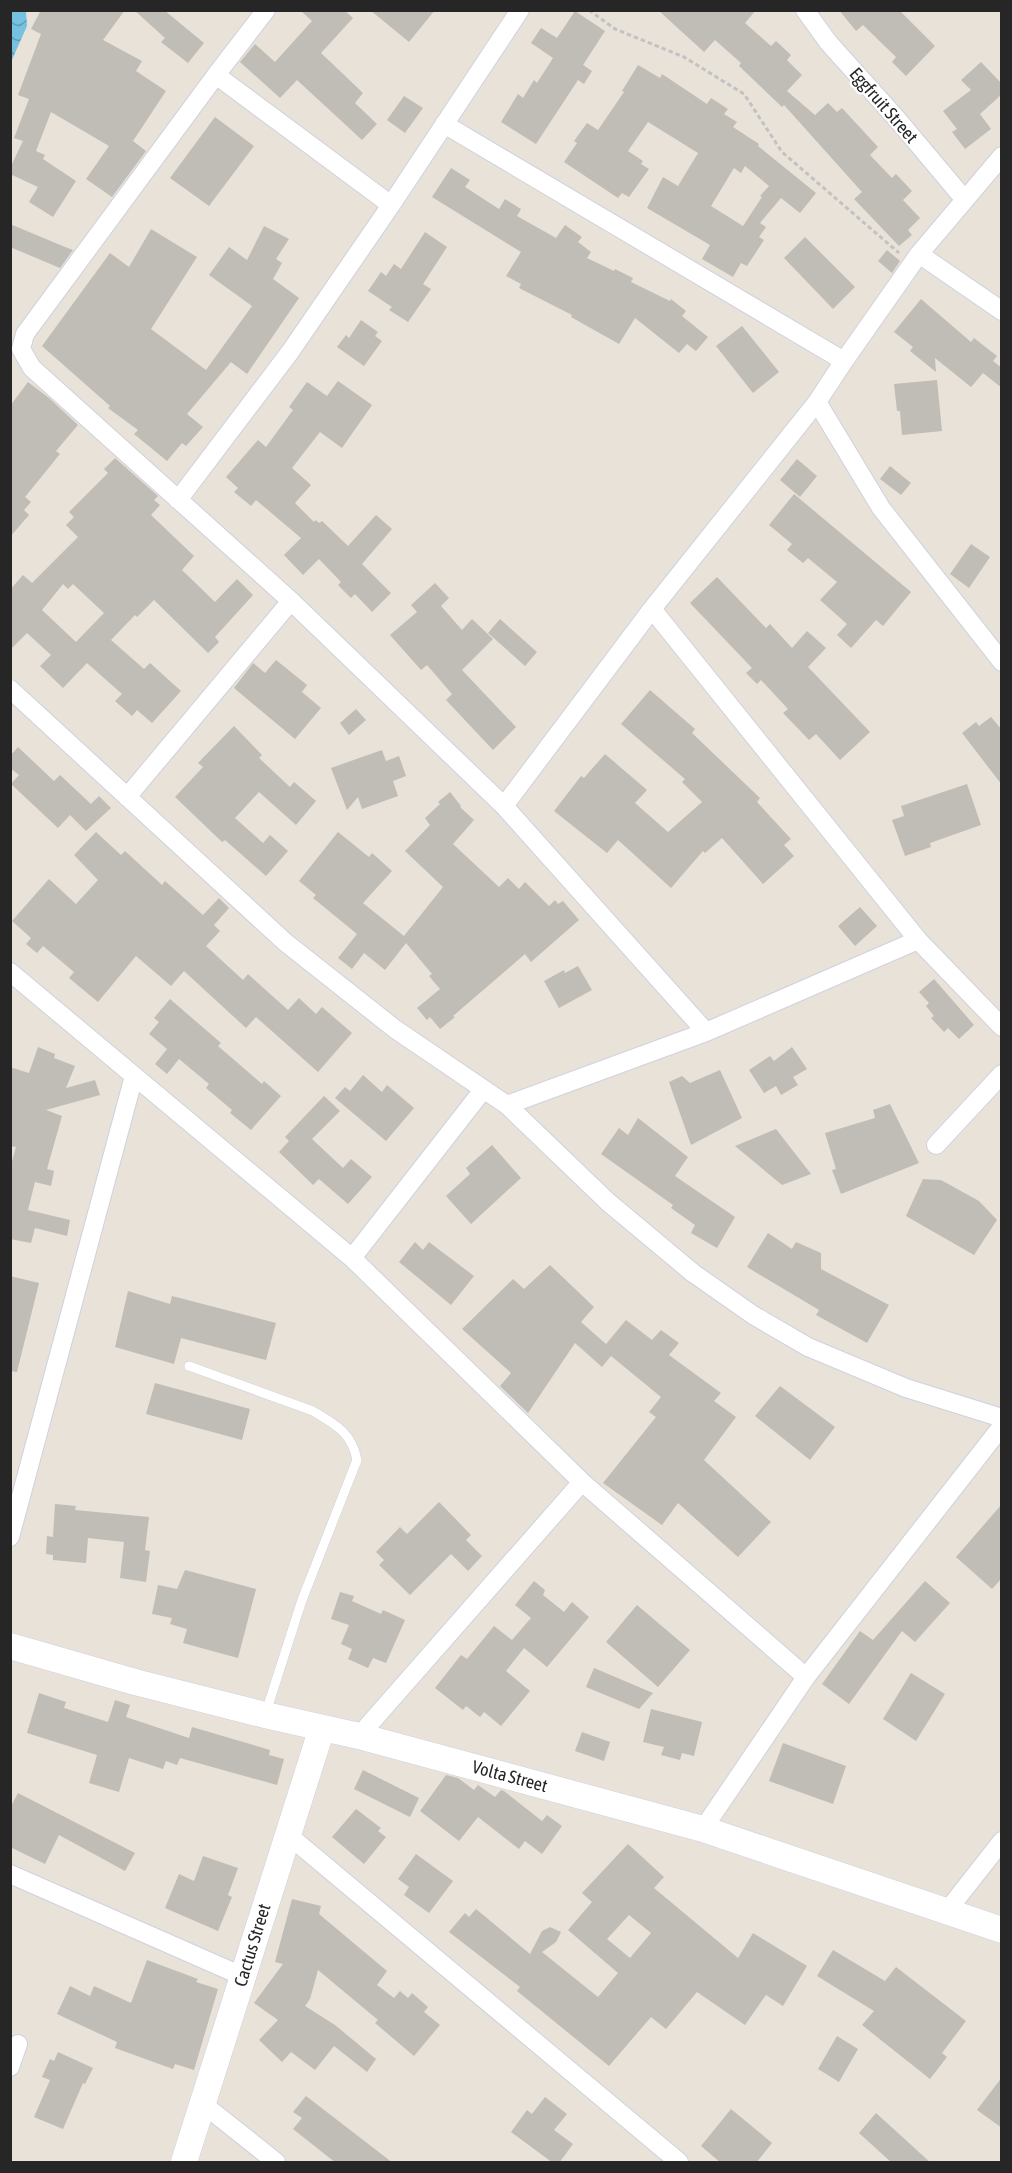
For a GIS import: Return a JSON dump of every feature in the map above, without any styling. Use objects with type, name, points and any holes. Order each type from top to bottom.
[{"type":"street","points":[[266,10],[25,334],[16,354],[291,601],[504,806],[706,1032]]},
{"type":"street","points":[[178,500],[290,352],[520,10]]},
{"type":"street","name":"Eggfruit Street","points":[[805,10],[828,42],[965,200]]},
{"type":"street","points":[[216,75],[391,205]]},
{"type":"street","points":[[444,124],[844,361]]},
{"type":"street","points":[[504,806],[652,609],[817,402],[916,260],[1002,156]]},
{"type":"street","points":[[916,260],[1002,311]]},
{"type":"street","points":[[817,402],[881,508],[1002,662]]},
{"type":"street","points":[[127,796],[291,601]]},
{"type":"street","points":[[652,609],[918,940],[1002,1027]]},
{"type":"street","points":[[10,689],[285,942],[395,1029],[507,1105],[608,1203],[693,1273],[753,1315],[808,1347],[906,1388],[1002,1418]]},
{"type":"street","points":[[507,1105],[706,1032],[918,940]]},
{"type":"street","points":[[10,972],[351,1258],[582,1482],[806,1677]]},
{"type":"street","points":[[936,1144],[1002,1074]]},
{"type":"street","points":[[10,1537],[134,1076]]},
{"type":"street","points":[[351,1258],[483,1090]]},
{"type":"street","points":[[703,1829],[806,1677],[1002,1426]]},
{"type":"street","points":[[359,1736],[582,1482]]},
{"type":"street","name":"Volta Street","points":[[10,1646],[135,1682],[359,1736],[703,1829],[1002,1930]]},
{"type":"street","name":"Cactus Street","points":[[184,2163],[322,1728]]},
{"type":"street","points":[[287,1834],[679,2163]]},
{"type":"street","points":[[947,1911],[1002,1841]]},
{"type":"street","points":[[10,1874],[242,1976]]},
{"type":"street","points":[[10,2067],[18,2044]]},
{"type":"street","points":[[202,2104],[276,2163]]},
{"type":"lane","points":[[189,1366],[313,1411],[331,1422],[354,1446],[357,1460],[302,1600],[265,1715]]},
{"type":"path","points":[[589,10],[615,29],[684,57],[744,94],[782,152],[916,260]]},
{"type":"water","points":[[11,10],[26,11],[27,26],[11,62]]},
{"type":"building","points":[[41,10],[125,10],[103,40],[142,61],[136,71],[166,91],[133,141],[146,151],[112,197],[86,179],[109,146],[51,112],[36,151],[45,155],[43,159],[76,181],[53,217],[29,202],[38,187],[10,174],[10,168],[23,141],[14,138],[29,99],[18,95],[41,34],[31,29]]},
{"type":"building","points":[[134,10],[164,10],[204,43],[188,63],[161,42],[165,38]]},
{"type":"building","points":[[300,10],[344,10],[353,18],[321,53],[363,93],[355,103],[377,124],[362,140],[297,80],[280,98],[240,62],[255,44],[275,62],[312,21]]},
{"type":"building","points":[[370,10],[435,10],[409,42]]},
{"type":"building","points":[[658,10],[756,10],[745,23],[771,46],[776,41],[791,55],[787,60],[802,75],[787,91],[815,115],[828,103],[837,112],[842,108],[878,147],[870,155],[892,178],[896,174],[912,191],[903,200],[920,218],[908,230],[912,235],[899,246],[854,199],[862,192],[784,105],[782,107],[739,66],[741,63],[715,40],[704,52]]},
{"type":"building","points":[[839,10],[899,10],[935,46],[906,76],[892,62],[896,57],[863,25],[856,31]]},
{"type":"building","points":[[575,11],[605,31],[583,65],[592,71],[584,84],[578,80],[536,144],[501,122],[518,94],[523,98],[534,80],[537,83],[553,58],[531,43],[541,28],[557,38]]},
{"type":"building","points":[[981,62],[1002,84],[1002,94],[980,114],[991,129],[965,149],[952,132],[957,129],[943,111],[971,90],[961,80]]},
{"type":"building","points":[[638,65],[660,78],[662,74],[707,104],[711,98],[728,109],[724,114],[737,122],[733,127],[759,144],[758,146],[816,193],[800,213],[781,198],[760,223],[766,227],[759,237],[764,240],[747,266],[741,263],[733,277],[702,259],[710,245],[647,208],[663,177],[678,186],[698,153],[648,122],[628,151],[643,161],[641,164],[649,169],[629,197],[622,193],[618,198],[564,162],[577,143],[574,141],[587,123],[598,130],[624,92],[622,91]],"holes":[[[745,166],[769,186],[760,196],[762,197],[743,226],[711,206],[734,168],[741,173]]]},
{"type":"building","points":[[404,96],[423,108],[405,133],[387,120]]},
{"type":"building","points":[[215,117],[254,146],[209,206],[170,178]]},
{"type":"building","points":[[451,168],[470,180],[465,187],[499,209],[505,199],[521,209],[517,216],[556,238],[565,225],[582,237],[578,242],[591,252],[587,258],[614,271],[615,269],[633,278],[631,282],[670,301],[671,299],[686,311],[682,316],[708,337],[696,351],[687,344],[679,353],[635,318],[619,344],[571,317],[572,315],[519,288],[521,284],[506,276],[521,252],[432,197]]},
{"type":"building","points":[[10,224],[73,250],[60,268],[10,247]]},
{"type":"building","points":[[264,226],[289,239],[276,259],[282,263],[273,279],[299,298],[247,374],[231,362],[187,414],[203,427],[186,446],[182,443],[167,461],[134,434],[138,430],[108,408],[110,406],[42,346],[110,253],[129,267],[151,229],[197,257],[151,329],[206,370],[252,306],[209,275],[229,247],[247,260]]},
{"type":"building","points":[[425,232],[447,247],[423,284],[431,289],[408,322],[389,310],[392,307],[368,291],[381,272],[386,276],[394,264],[401,269]]},
{"type":"building","points":[[805,237],[855,287],[833,309],[784,258]]},
{"type":"building","points":[[887,250],[900,261],[892,273],[878,261]]},
{"type":"building","points":[[921,299],[971,342],[974,338],[997,356],[993,361],[1002,368],[1002,388],[983,373],[971,387],[935,358],[936,372],[910,351],[913,347],[894,332]]},
{"type":"building","points":[[361,320],[378,332],[375,336],[382,341],[364,366],[337,347],[346,335],[349,338]]},
{"type":"building","points":[[742,326],[779,372],[753,393],[716,346]]},
{"type":"building","points":[[937,380],[942,431],[902,435],[894,384]]},
{"type":"building","points":[[338,381],[372,405],[342,448],[320,432],[292,468],[311,485],[295,503],[314,522],[322,521],[348,546],[376,515],[392,529],[362,564],[391,593],[372,612],[355,594],[351,598],[338,585],[341,582],[319,559],[303,575],[284,555],[301,538],[256,500],[251,506],[234,492],[238,488],[226,477],[258,440],[266,447],[293,410],[289,407],[307,382],[327,396]]},
{"type":"building","points":[[28,382],[78,425],[56,451],[60,454],[25,497],[31,502],[24,510],[29,515],[10,537],[10,406]]},
{"type":"building","points":[[115,458],[158,496],[154,500],[160,505],[151,515],[194,556],[182,570],[215,602],[237,579],[253,595],[215,637],[219,642],[208,653],[154,600],[137,617],[135,615],[111,640],[144,669],[150,663],[181,691],[152,723],[137,710],[132,716],[115,701],[122,694],[87,663],[63,688],[40,666],[51,655],[27,633],[10,650],[10,590],[23,575],[32,583],[78,537],[66,525],[74,517],[69,512],[108,473],[104,469]],"holes":[[[63,584],[68,589],[73,584],[104,613],[76,642],[42,610]]]},
{"type":"building","points":[[797,459],[817,476],[800,497],[780,480]]},
{"type":"building","points":[[890,466],[911,483],[901,495],[880,479]]},
{"type":"building","points":[[794,494],[911,592],[883,626],[876,620],[851,648],[837,635],[847,624],[820,600],[837,582],[808,558],[803,563],[787,550],[792,544],[769,525]]},
{"type":"building","points":[[971,544],[990,557],[969,588],[950,574]]},
{"type":"building","points":[[717,577],[766,628],[770,624],[792,648],[807,631],[826,648],[808,667],[870,732],[840,760],[816,734],[809,740],[783,713],[788,709],[761,680],[757,684],[746,673],[752,668],[690,603]]},
{"type":"building","points":[[435,583],[449,598],[441,606],[462,630],[472,619],[493,639],[462,670],[516,727],[493,750],[446,700],[452,694],[427,665],[421,670],[390,635],[417,612],[411,605]]},
{"type":"building","points":[[500,619],[537,652],[525,666],[488,633]]},
{"type":"building","points":[[276,660],[307,685],[302,692],[321,708],[295,739],[234,688],[253,663],[265,673]]},
{"type":"building","points":[[650,690],[695,729],[692,733],[760,798],[757,802],[791,839],[784,845],[794,856],[763,884],[722,838],[705,853],[703,851],[671,888],[618,840],[607,853],[554,811],[581,776],[584,778],[605,754],[647,790],[635,803],[668,832],[702,802],[682,782],[685,779],[621,724]]},
{"type":"building","points":[[356,709],[366,720],[349,735],[340,723]]},
{"type":"building","points":[[991,717],[1002,730],[1002,785],[962,733],[976,722],[979,726]]},
{"type":"building","points":[[234,726],[262,755],[259,758],[290,787],[294,782],[316,801],[296,825],[259,792],[235,818],[263,843],[270,835],[288,851],[266,876],[225,840],[222,842],[175,797],[203,767],[198,763]]},
{"type":"building","points":[[18,747],[54,781],[60,775],[91,804],[99,796],[111,808],[86,831],[70,815],[58,828],[11,784],[19,775],[10,768],[10,756]]},
{"type":"building","points":[[382,750],[386,761],[399,756],[406,776],[393,781],[398,796],[362,809],[358,797],[347,810],[331,768]]},
{"type":"building","points":[[967,784],[981,825],[930,843],[931,847],[905,856],[892,820],[904,816],[901,806]]},
{"type":"building","points":[[450,792],[460,807],[474,820],[453,844],[499,887],[508,878],[519,889],[525,882],[549,906],[555,900],[558,904],[563,901],[579,920],[531,962],[525,954],[440,1029],[430,1017],[427,1020],[417,1008],[440,989],[429,976],[432,974],[406,943],[385,970],[364,953],[352,969],[338,958],[357,934],[313,898],[316,895],[299,881],[338,832],[369,857],[372,853],[392,871],[363,903],[404,936],[443,887],[405,851],[430,825],[425,818]]},
{"type":"building","points":[[96,832],[121,855],[125,851],[162,885],[165,881],[203,915],[219,898],[229,908],[214,925],[220,931],[206,946],[243,980],[248,974],[288,1010],[299,998],[316,1014],[322,1007],[352,1033],[318,1072],[256,1017],[246,1028],[184,971],[171,986],[136,956],[98,1002],[69,978],[74,972],[43,946],[37,953],[26,944],[31,938],[12,921],[49,879],[76,904],[98,880],[74,855]]},
{"type":"building","points":[[860,907],[877,926],[855,946],[838,926]]},
{"type":"building","points":[[578,966],[592,990],[559,1008],[544,981],[564,970],[565,973]]},
{"type":"building","points":[[934,979],[974,1025],[959,1039],[948,1028],[944,1032],[931,1018],[934,1016],[926,1006],[929,1003],[919,992]]},
{"type":"building","points":[[170,999],[221,1043],[218,1046],[262,1084],[264,1081],[281,1096],[251,1130],[230,1113],[232,1110],[206,1088],[209,1084],[179,1059],[167,1074],[155,1064],[167,1049],[149,1034],[159,1022],[154,1018]]},
{"type":"building","points":[[38,1047],[55,1054],[54,1058],[75,1066],[66,1088],[95,1080],[100,1095],[46,1110],[62,1116],[47,1169],[54,1171],[51,1186],[35,1182],[28,1210],[70,1220],[67,1236],[35,1228],[31,1243],[10,1239],[10,1168],[16,1147],[10,1146],[10,1067],[29,1073]]},
{"type":"building","points":[[792,1047],[807,1069],[793,1077],[798,1085],[781,1095],[776,1086],[764,1093],[749,1070],[770,1056],[774,1061]]},
{"type":"building","points":[[720,1070],[742,1118],[691,1145],[669,1082],[682,1076],[690,1083]]},
{"type":"building","points":[[363,1075],[382,1092],[387,1085],[414,1108],[386,1141],[335,1098],[345,1087],[350,1091]]},
{"type":"building","points":[[324,1096],[340,1111],[312,1139],[343,1168],[351,1159],[372,1177],[348,1204],[319,1179],[313,1185],[279,1152],[289,1141],[285,1137]]},
{"type":"building","points":[[890,1104],[919,1163],[841,1194],[832,1170],[836,1169],[825,1133],[875,1118],[873,1110]]},
{"type":"building","points":[[638,1118],[688,1157],[675,1176],[735,1217],[717,1248],[691,1233],[695,1225],[671,1208],[673,1205],[601,1154],[619,1128],[628,1135]]},
{"type":"building","points":[[776,1129],[811,1174],[782,1185],[735,1146]]},
{"type":"building","points":[[492,1145],[521,1178],[471,1224],[446,1196],[470,1174],[466,1168]]},
{"type":"building","points":[[923,1179],[941,1180],[979,1201],[997,1220],[974,1255],[906,1216]]},
{"type":"building","points":[[768,1233],[792,1249],[796,1242],[821,1253],[821,1269],[889,1305],[867,1343],[816,1315],[819,1310],[747,1267]]},
{"type":"building","points":[[415,1242],[423,1250],[429,1242],[474,1276],[451,1305],[399,1262]]},
{"type":"building","points":[[550,1265],[594,1307],[581,1322],[606,1344],[626,1320],[652,1340],[661,1330],[679,1343],[669,1355],[721,1393],[714,1401],[736,1417],[704,1460],[771,1522],[738,1557],[678,1503],[662,1525],[603,1483],[656,1417],[649,1412],[661,1397],[611,1356],[602,1367],[575,1343],[528,1413],[500,1386],[511,1373],[462,1329],[513,1279],[524,1289]]},
{"type":"building","points":[[10,1276],[39,1283],[17,1372],[10,1371]]},
{"type":"building","points":[[128,1291],[170,1304],[172,1296],[276,1323],[266,1360],[181,1338],[174,1364],[115,1347]]},
{"type":"building","points":[[155,1383],[250,1409],[242,1440],[146,1414]]},
{"type":"building","points":[[780,1386],[835,1427],[810,1460],[755,1416]]},
{"type":"building","points":[[439,1502],[471,1535],[466,1540],[482,1556],[468,1571],[451,1554],[410,1595],[379,1565],[384,1560],[376,1552],[400,1527],[407,1534]]},
{"type":"building","points":[[55,1504],[76,1506],[75,1510],[149,1517],[145,1550],[150,1551],[146,1582],[120,1578],[124,1542],[88,1538],[86,1563],[53,1560],[53,1555],[46,1554],[47,1536],[53,1537]]},
{"type":"building","points":[[1002,1504],[1002,1578],[992,1589],[956,1557]]},
{"type":"building","points":[[185,1570],[256,1589],[238,1658],[183,1643],[187,1629],[170,1624],[172,1618],[152,1614],[158,1585],[177,1589]]},
{"type":"building","points":[[534,1581],[545,1590],[543,1595],[564,1612],[572,1602],[589,1617],[547,1667],[524,1648],[506,1671],[530,1691],[501,1726],[484,1712],[480,1717],[466,1706],[463,1710],[435,1688],[461,1655],[467,1659],[494,1626],[512,1640],[531,1618],[515,1605]]},
{"type":"building","points":[[925,1581],[950,1603],[915,1642],[902,1631],[849,1704],[822,1684],[860,1631],[873,1640]]},
{"type":"building","points":[[340,1592],[354,1596],[352,1601],[381,1614],[383,1610],[405,1620],[386,1663],[373,1658],[368,1668],[348,1659],[352,1649],[341,1644],[349,1625],[331,1619]]},
{"type":"building","points":[[637,1605],[690,1650],[658,1687],[606,1642]]},
{"type":"building","points":[[594,1668],[653,1693],[639,1709],[586,1687]]},
{"type":"building","points":[[911,1673],[945,1694],[916,1741],[883,1719]]},
{"type":"building","points":[[39,1693],[66,1702],[64,1708],[108,1722],[115,1700],[130,1705],[126,1717],[189,1738],[192,1727],[270,1750],[269,1755],[284,1759],[277,1785],[180,1758],[177,1765],[166,1761],[163,1769],[129,1758],[119,1792],[89,1783],[97,1755],[27,1733]]},
{"type":"building","points":[[651,1709],[702,1722],[694,1756],[682,1753],[680,1760],[661,1755],[664,1747],[643,1742]]},
{"type":"building","points":[[582,1732],[610,1742],[604,1761],[575,1751]]},
{"type":"building","points":[[783,1743],[846,1766],[833,1804],[769,1781]]},
{"type":"building","points":[[363,1770],[419,1798],[410,1817],[354,1789]]},
{"type":"building","points":[[446,1775],[458,1778],[474,1790],[478,1785],[495,1797],[501,1790],[504,1791],[542,1821],[547,1815],[562,1826],[542,1854],[525,1841],[519,1849],[478,1817],[459,1841],[420,1811]]},
{"type":"building","points":[[18,1793],[135,1853],[125,1871],[59,1835],[45,1864],[10,1847],[10,1808]]},
{"type":"building","points":[[356,1809],[381,1828],[378,1831],[386,1837],[364,1864],[332,1837]]},
{"type":"building","points":[[628,1844],[664,1877],[654,1888],[738,1958],[753,1933],[807,1966],[783,2006],[766,1995],[745,2025],[697,1992],[666,2029],[651,2017],[609,2066],[517,1991],[520,1987],[449,1932],[465,1913],[469,1917],[476,1909],[530,1954],[542,1931],[550,1927],[561,1932],[556,1942],[542,1952],[598,1997],[618,1973],[568,1930],[592,1902],[582,1893]],"holes":[[[629,1915],[651,1933],[630,1958],[607,1939]]]},
{"type":"building","points":[[416,1854],[453,1881],[429,1913],[404,1895],[409,1887],[398,1879]]},
{"type":"building","points":[[203,1856],[238,1868],[228,1895],[232,1897],[218,1931],[165,1908],[179,1874],[194,1881]]},
{"type":"building","points":[[292,1899],[321,1906],[319,1914],[387,1971],[377,1985],[394,1998],[400,1991],[408,1998],[412,1993],[428,2007],[424,2012],[440,2025],[414,2056],[375,2023],[378,2020],[318,1970],[310,1999],[305,2006],[335,2025],[376,2059],[367,2072],[334,2046],[315,2070],[291,2052],[282,2062],[259,2040],[278,2020],[254,2003],[283,1964],[275,1962]]},
{"type":"building","points":[[833,1950],[885,1981],[896,1967],[966,2021],[942,2053],[947,2057],[930,2079],[862,2025],[874,2011],[817,1976]]},
{"type":"building","points":[[147,1960],[198,1979],[196,1982],[218,1989],[194,2070],[175,2064],[173,2069],[115,2048],[117,2042],[57,2014],[70,1986],[90,1996],[94,1986],[131,2003]]},
{"type":"building","points":[[837,2036],[858,2049],[839,2082],[818,2069]]},
{"type":"building","points":[[58,2052],[93,2068],[85,2084],[83,2083],[63,2129],[34,2117],[50,2080],[42,2077],[50,2059],[54,2061]]},
{"type":"building","points":[[1002,2077],[1002,2128],[977,2110]]},
{"type":"building","points":[[306,2096],[393,2163],[336,2163],[293,2129],[302,2118],[293,2112]]},
{"type":"building","points":[[545,2097],[567,2114],[554,2130],[573,2144],[559,2163],[553,2163],[511,2132],[527,2110],[532,2114]]},
{"type":"building","points":[[731,2109],[772,2143],[756,2163],[721,2163],[701,2146]]},
{"type":"building","points":[[876,2113],[931,2163],[892,2163],[859,2133]]}]
